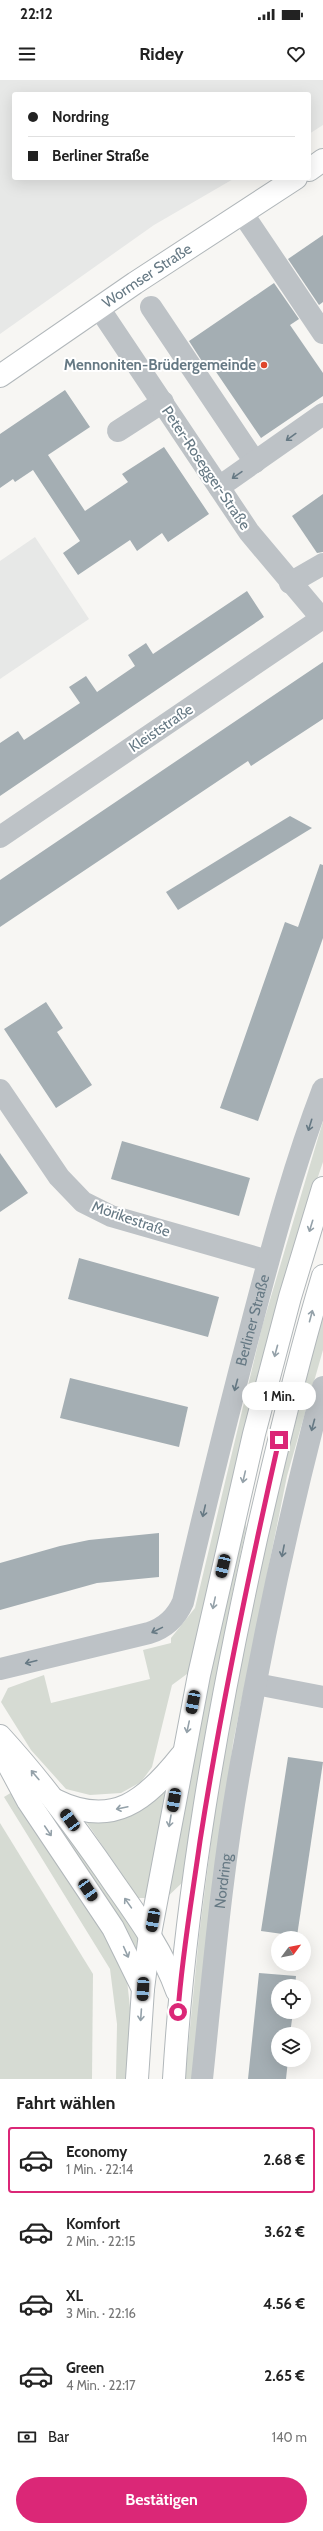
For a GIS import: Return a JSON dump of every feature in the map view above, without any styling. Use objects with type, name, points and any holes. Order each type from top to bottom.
[{"type":"main road","points":[[311,169],[323,160]]},
{"type":"main road","name":"Wormser Straße","points":[[0,376],[99,308],[293,180]]},
{"type":"main road","name":"Berliner Straße","points":[[182,1756],[254,1434],[290,1297],[323,1188]]},
{"type":"main road","name":"Nordring","points":[[174,2079],[179,1998],[213,1756],[232,1654],[279,1440],[323,1276]]},
{"type":"main road","name":"Nordring","points":[[0,1736],[55,1800],[150,1934],[168,1965],[179,1998]]},
{"type":"main road","points":[[0,1749],[28,1801],[116,1933],[143,1989]]},
{"type":"main road","points":[[55,1800],[72,1808],[98,1812],[129,1806],[159,1784],[182,1756]]},
{"type":"main road","points":[[137,2079],[143,1989],[150,1934],[182,1756]]},
{"type":"street","points":[[243,214],[323,333]]},
{"type":"street","points":[[151,306],[256,462]]},
{"type":"street","name":"Peter-Rosegger-Straße","points":[[99,308],[249,532],[290,583],[322,619]]},
{"type":"street","points":[[118,431],[163,402]]},
{"type":"street","points":[[219,487],[323,414]]},
{"type":"street","points":[[290,583],[323,564]]},
{"type":"street","name":"Kleiststraße","points":[[0,837],[322,619]]},
{"type":"street","name":"Berliner Straße","points":[[0,1669],[159,1630],[178,1614],[183,1602],[220,1445],[268,1262],[312,1119],[323,1089]]},
{"type":"street","name":"Mörikestraße","points":[[0,1090],[59,1177],[83,1202],[112,1216],[268,1262]]},
{"type":"street","points":[[323,1387],[293,1502],[256,1684],[323,1697]]},
{"type":"street","name":"Nordring","points":[[202,2079],[231,1825],[256,1684]]},
{"type":"shaded area","points":[[0,80],[323,80],[323,125],[311,133],[311,92],[12,92],[12,180],[232,180],[154,225],[0,334]]},
{"type":"shaded area","points":[[35,537],[89,619],[0,679],[0,561]]},
{"type":"shaded area","points":[[323,1121],[323,1162],[308,1206],[191,1671],[172,1685],[152,1767],[141,1782],[121,1793],[90,1795],[66,1789],[31,1750],[1,1702],[8,1688],[44,1675],[51,1703],[150,1679],[143,1650],[171,1643],[171,1638],[195,1608],[262,1327]]},
{"type":"shaded area","points":[[323,1314],[323,1350],[287,1476],[233,1743],[193,2079],[185,2079],[199,1936],[224,1740],[279,1474]]},
{"type":"shaded area","points":[[245,1515],[246,1528],[230,1605],[185,1880],[163,1901],[238,1527]]},
{"type":"shaded area","points":[[17,1789],[110,1939],[127,1980],[132,2026],[129,2079],[116,2079],[117,2024],[110,1969],[4,1797]]},
{"type":"shaded area","points":[[166,1790],[146,1898],[138,1898],[87,1823],[111,1821],[131,1816],[148,1806]]},
{"type":"shaded area","points":[[44,1804],[142,1936],[140,1949],[133,1947],[122,1921]]},
{"type":"shaded area","points":[[0,1823],[93,1974],[92,2079],[0,2079]]},
{"type":"building","points":[[323,235],[323,302],[319,305],[288,259]]},
{"type":"building","name":"Mennoniten-Brüdergemeinde","points":[[274,283],[299,319],[290,325],[323,373],[323,396],[261,438],[210,363],[205,366],[189,341]]},
{"type":"building","points":[[65,390],[90,427],[48,455],[85,511],[128,482],[122,474],[164,447],[209,514],[168,542],[162,533],[137,551],[130,540],[78,575],[63,553],[80,541],[33,470],[15,482],[13,479],[0,488],[0,434]]},
{"type":"building","points":[[323,494],[323,552],[317,553],[292,516]]},
{"type":"building","points":[[247,591],[264,617],[0,796],[0,743],[18,731],[24,740],[80,703],[69,687],[86,676],[97,692],[135,666],[128,655],[146,643],[153,654]]},
{"type":"building","points":[[323,662],[323,719],[251,766],[248,761],[0,927],[0,880]]},
{"type":"building","points":[[290,816],[312,828],[178,910],[166,892]]},
{"type":"building","points":[[320,864],[323,865],[323,938],[258,1121],[220,1108],[285,922],[298,927]]},
{"type":"building","points":[[46,1002],[63,1028],[57,1032],[92,1085],[56,1108],[4,1029]]},
{"type":"building","points":[[122,1141],[250,1178],[239,1216],[111,1179]]},
{"type":"building","points":[[0,1153],[28,1193],[0,1212]]},
{"type":"building","points":[[79,1258],[219,1297],[208,1337],[68,1299]]},
{"type":"building","points":[[70,1378],[188,1407],[179,1447],[60,1418]]},
{"type":"building","points":[[159,1533],[159,1577],[97,1583],[0,1610],[0,1563],[60,1546],[89,1540]]},
{"type":"building","points":[[288,1757],[323,1762],[298,1931],[271,1931],[271,1932],[261,1931]]},
{"type":"building","points":[[259,1973],[296,1976],[296,1979],[271,1979],[271,2019],[292,2019],[291,2027],[271,2027],[271,2067],[287,2067],[286,2079],[248,2079]]},
{"type":"place","name":"Mennoniten-Brüdergemeinde","points":[[264,365]]},
{"type":"route","points":[[178,2012],[183,1961],[213,1756],[242,1601],[279,1440]]}]
